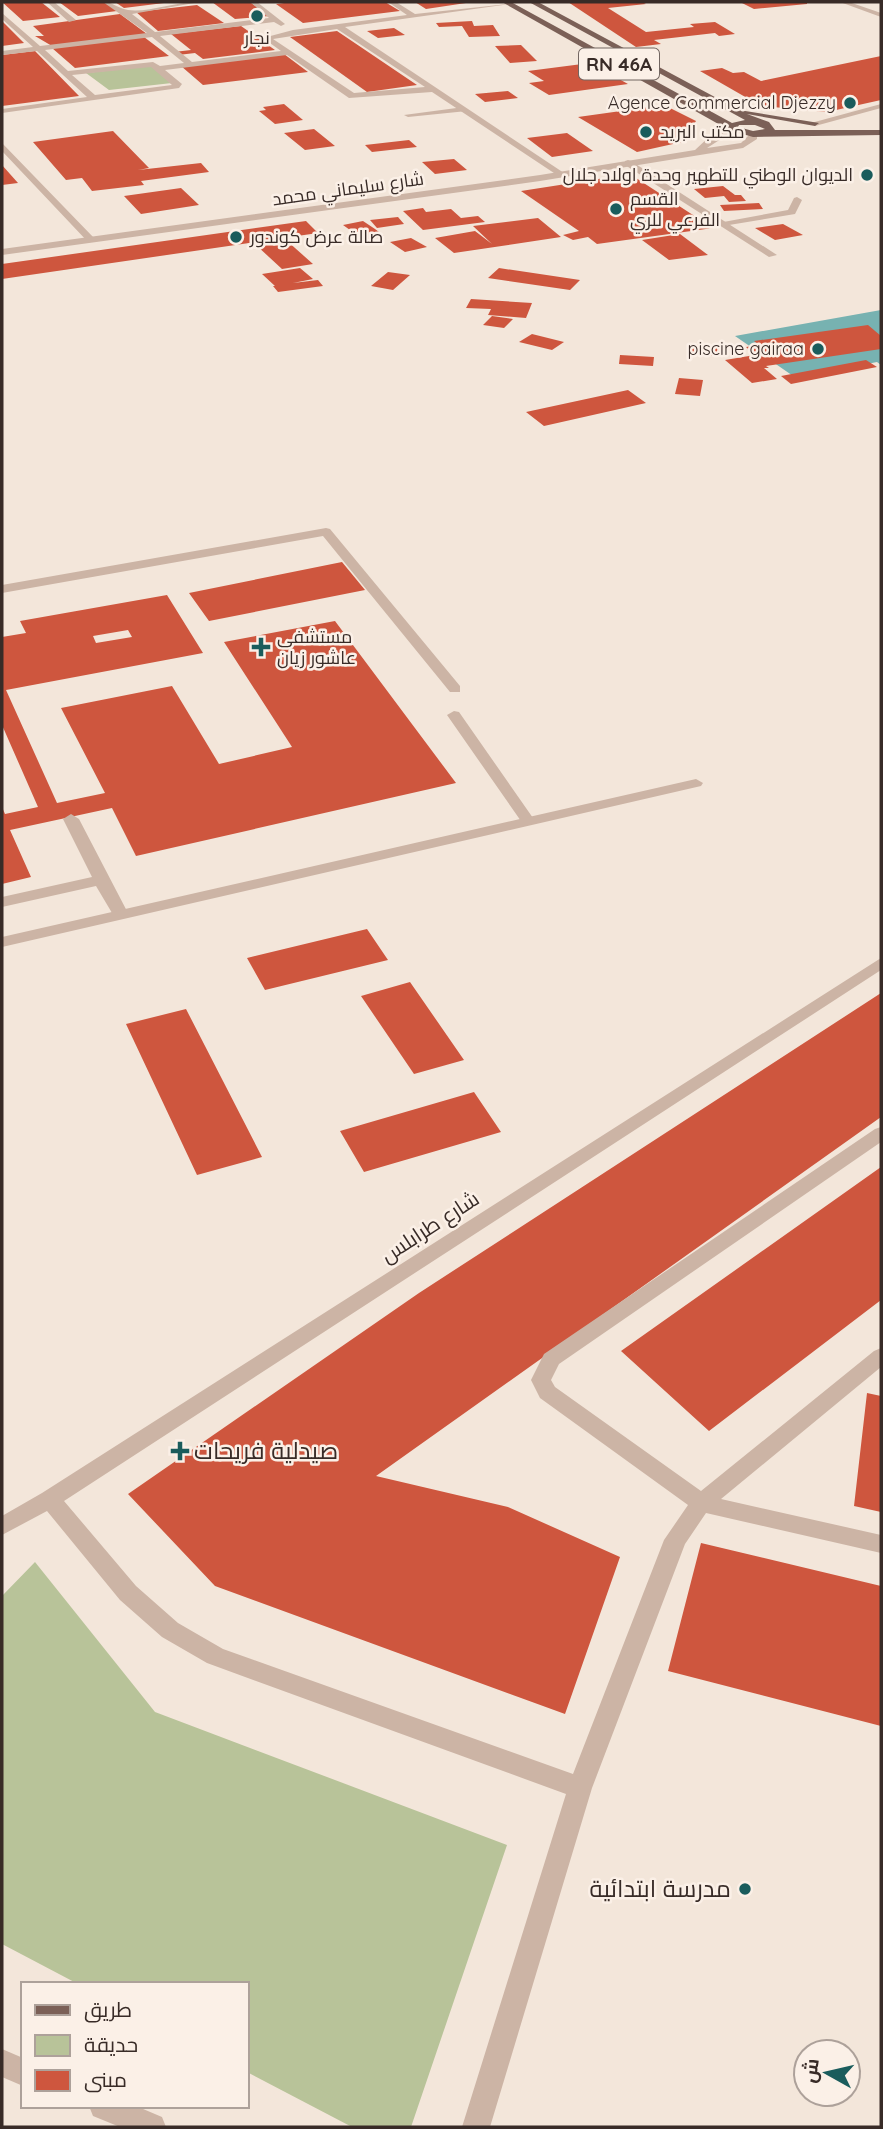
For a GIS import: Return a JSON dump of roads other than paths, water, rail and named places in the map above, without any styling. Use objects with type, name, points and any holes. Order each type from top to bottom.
[{"type":"main road","name":"RN 46A","points":[[533,2],[755,122]]},
{"type":"main road","name":"RN 46A","points":[[507,3],[732,127]]},
{"type":"main road","points":[[720,104],[762,116],[814,123]]},
{"type":"main road","points":[[732,127],[742,122],[755,122],[765,128],[808,134]]},
{"type":"main road","points":[[751,138],[765,128],[855,122]]},
{"type":"main road","points":[[732,127],[751,138],[881,132]]},
{"type":"street","points":[[50,2],[72,20]]},
{"type":"street","points":[[107,2],[155,34],[191,65]]},
{"type":"street","points":[[126,13],[196,2]]},
{"type":"street","points":[[253,2],[293,32]]},
{"type":"street","points":[[391,2],[414,16]]},
{"type":"street","points":[[434,89],[352,96],[267,38],[293,32],[522,2]]},
{"type":"street","points":[[843,2],[881,15]]},
{"type":"street","points":[[2,15],[94,99]]},
{"type":"street","points":[[2,53],[275,20]]},
{"type":"street","points":[[338,26],[563,175]]},
{"type":"street","points":[[68,73],[149,64],[161,68],[286,53]]},
{"type":"street","points":[[2,111],[179,87],[161,68]]},
{"type":"street","points":[[814,123],[881,106]]},
{"type":"street","points":[[408,115],[464,109]]},
{"type":"street","points":[[697,152],[732,127]]},
{"type":"street","name":"شارع سليماني محمد","points":[[2,252],[563,175],[697,152],[751,138]]},
{"type":"street","points":[[2,146],[91,240]]},
{"type":"street","points":[[628,163],[772,255]]},
{"type":"street","points":[[723,223],[792,212],[797,200]]},
{"type":"street","points":[[2,589],[326,532],[455,689]]},
{"type":"street","points":[[454,715],[528,821]]},
{"type":"street","points":[[2,942],[696,782]]},
{"type":"street","points":[[71,819],[121,915]]},
{"type":"street","points":[[2,902],[101,880]]},
{"type":"street","name":"شارع طرابلس","points":[[2,1526],[50,1499],[881,963]]},
{"type":"street","points":[[881,1133],[551,1359],[541,1380],[547,1392],[701,1503],[881,1544]]},
{"type":"street","points":[[476,2127],[580,1788],[675,1540],[701,1503],[881,1356]]},
{"type":"street","points":[[50,1499],[128,1593],[170,1630],[215,1656],[580,1788]]},
{"type":"street","points":[[2,2063],[21,2071]]},
{"type":"street","points":[[108,2108],[152,2127]]},
{"type":"water","name":"piscine gairaa","points":[[881,310],[881,365],[877,362],[796,378],[735,336]]},
{"type":"place","name":"نجار","points":[[257,16]]},
{"type":"place","name":"Agence Commercial Djezzy","points":[[850,103]]},
{"type":"place","name":"مكتب البريد","points":[[646,132]]},
{"type":"place","name":"الديوان الوطني للتطهير وحدة اولاد جلال","points":[[867,175]]},
{"type":"place","name":"القسم الفرعي للري","points":[[616,209]]},
{"type":"place","name":"صالة عرض كوندور","points":[[236,237]]},
{"type":"place","name":"piscine gairaa","points":[[818,349]]},
{"type":"place","name":"مستشفى عاشور زيان","points":[[261,647]]},
{"type":"place","name":"صيدلية فريحات","points":[[180,1451]]},
{"type":"place","name":"مدرسة ابتدائية","points":[[745,1889]]}]
